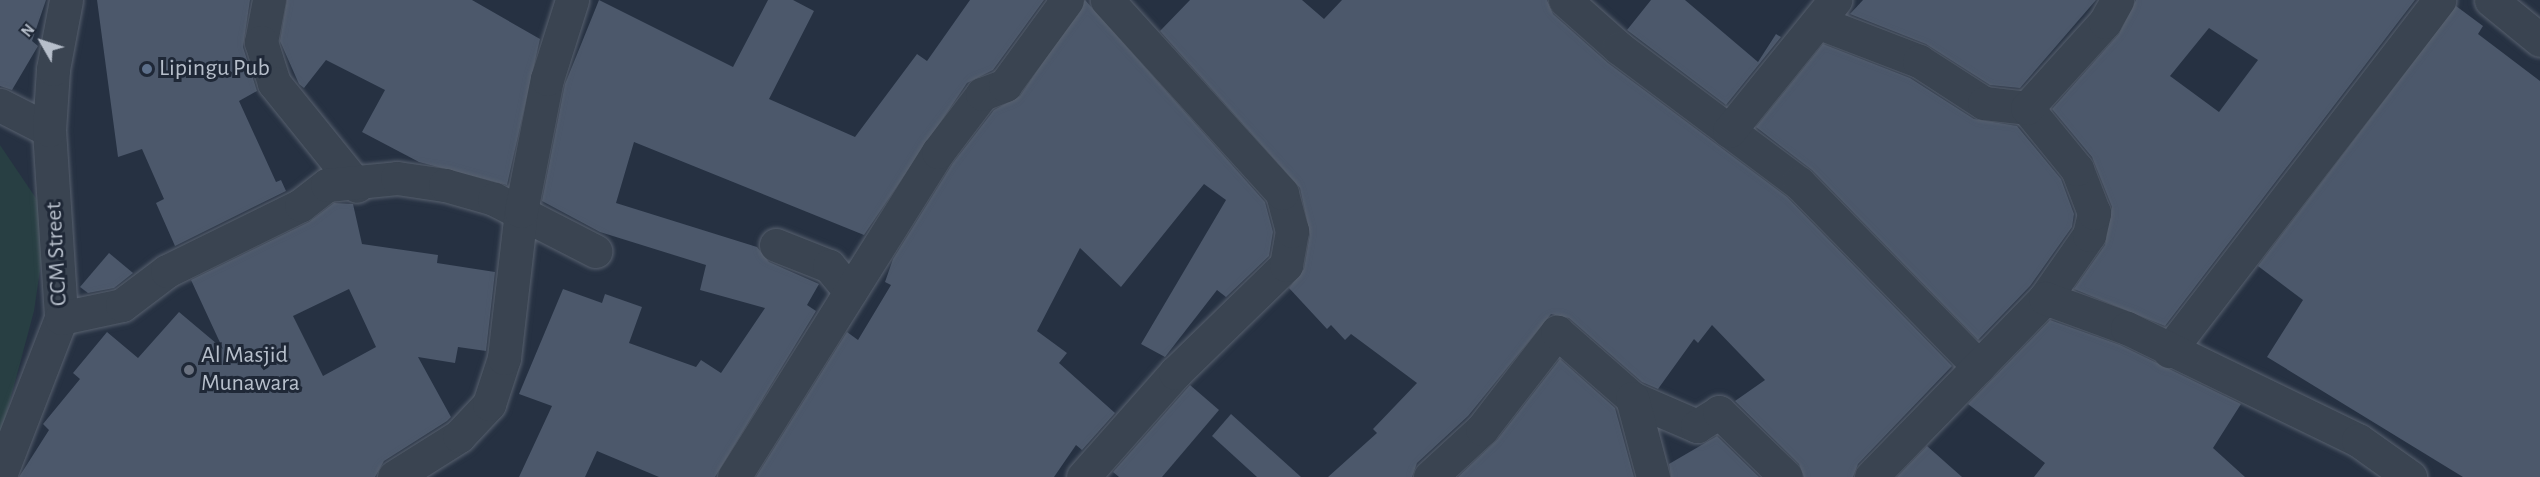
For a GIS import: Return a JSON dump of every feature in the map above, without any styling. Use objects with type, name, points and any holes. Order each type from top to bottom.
[{"type":"street","name":"CCM Street","points":[[0,475],[61,318],[49,130],[53,69],[66,0]]},
{"type":"street","points":[[269,0],[261,42],[274,83],[357,186]]},
{"type":"street","points":[[394,477],[459,436],[489,404],[504,358],[521,211],[547,79],[572,0]]},
{"type":"street","points":[[734,477],[938,152],[982,94],[1005,85],[1067,0]]},
{"type":"street","points":[[1083,477],[1175,373],[1286,265],[1292,231],[1282,193],[1107,0]]},
{"type":"street","points":[[1565,0],[1729,131],[1799,183],[1979,366]]},
{"type":"street","points":[[2027,108],[2105,22],[2117,0]]},
{"type":"street","points":[[2169,351],[2439,0]]},
{"type":"street","points":[[2491,0],[2540,40]]},
{"type":"street","points":[[1729,131],[1828,11],[1919,61],[1984,103],[2027,108],[2077,169],[2094,213],[2089,235],[2045,298],[1871,477]]},
{"type":"street","points":[[0,105],[49,130]]},
{"type":"street","points":[[61,318],[122,305],[167,271],[301,205],[327,185],[357,186],[407,179],[494,199],[595,251]]},
{"type":"street","points":[[776,245],[829,266],[850,291]]},
{"type":"street","points":[[2045,298],[2127,328],[2169,351],[2358,440],[2410,477]]},
{"type":"street","points":[[1430,477],[1482,429],[1557,332],[1632,398],[1697,426],[1719,412],[1785,477]]},
{"type":"street","points":[[1632,398],[1653,477]]},
{"type":"green space","points":[[0,145],[48,216],[34,311],[0,438]]},
{"type":"building","points":[[0,0],[46,0],[32,41],[38,46],[12,90],[0,86]]},
{"type":"building","points":[[97,0],[250,0],[243,47],[257,91],[239,101],[276,182],[281,180],[286,191],[175,246],[156,203],[164,199],[142,149],[118,157]]},
{"type":"building","points":[[287,0],[472,0],[540,39],[507,185],[419,162],[362,132],[385,90],[326,60],[304,88],[299,84],[280,41]]},
{"type":"building","points":[[599,0],[733,67],[768,0],[793,0],[814,11],[769,99],[855,137],[917,54],[927,61],[970,0],[1044,0],[993,70],[967,83],[864,235],[634,142],[616,203],[757,247],[769,262],[819,284],[807,305],[816,311],[715,477],[659,477],[597,451],[585,477],[519,477],[552,406],[519,394],[563,289],[602,303],[605,294],[642,307],[629,343],[696,367],[701,360],[721,373],[765,308],[700,290],[706,265],[600,232],[542,201],[565,84]]},
{"type":"building","points":[[1085,0],[1265,202],[1273,232],[1269,256],[1226,297],[1217,290],[1165,357],[1141,344],[1226,200],[1204,184],[1121,287],[1080,248],[1037,331],[1067,353],[1059,363],[1115,413],[1082,450],[1076,445],[1054,477],[756,477],[847,332],[858,340],[891,285],[885,282],[893,259],[953,163],[994,110],[1020,96]]},
{"type":"building","points":[[1190,0],[1302,0],[1324,19],[1342,0],[1547,0],[1553,14],[1608,63],[1787,197],[1952,366],[1858,464],[1853,477],[1804,477],[1799,464],[1735,401],[1765,380],[1712,325],[1698,343],[1694,339],[1658,389],[1642,382],[1569,318],[1551,314],[1468,416],[1417,463],[1412,477],[1328,477],[1377,433],[1373,429],[1417,383],[1351,334],[1345,340],[1331,325],[1327,329],[1289,288],[1304,269],[1310,234],[1300,188],[1160,31]]},
{"type":"building","points":[[1651,0],[1685,0],[1758,62],[1776,34],[1781,37],[1726,105],[1627,30]]},
{"type":"building","points":[[1863,0],[2096,0],[2020,88],[1990,85],[1926,44],[1850,14]]},
{"type":"building","points":[[2136,0],[2415,0],[2165,326],[2074,289],[2105,245],[2112,207],[2092,157],[2052,109],[2119,34]],"holes":[[[2209,28],[2258,60],[2219,112],[2170,76]]]},
{"type":"building","points":[[2456,6],[2483,26],[2478,34],[2540,81],[2540,477],[2463,477],[2267,357],[2303,300],[2258,266]]},
{"type":"building","points":[[1823,44],[1910,78],[1974,119],[2017,126],[2061,179],[2074,214],[2072,227],[2030,286],[1978,340],[1812,170],[1756,127]]},
{"type":"building","points":[[334,203],[353,204],[362,244],[438,255],[437,263],[495,272],[486,351],[458,347],[455,363],[418,357],[451,417],[447,421],[384,461],[375,477],[19,477],[49,430],[43,424],[80,379],[73,373],[107,332],[138,358],[179,312],[223,349],[191,280],[309,222]],"holes":[[[349,289],[376,347],[323,376],[293,316]]]},
{"type":"building","points":[[109,253],[133,273],[114,288],[88,293],[80,287]]},
{"type":"building","points":[[2050,320],[2120,345],[2241,404],[2213,448],[2245,477],[2034,477],[2045,463],[1968,404]]},
{"type":"building","points":[[1560,359],[1615,408],[1634,477],[1458,477],[1497,440]]},
{"type":"building","points":[[1190,385],[1219,410],[1162,477],[1119,477],[1113,472]]},
{"type":"building","points":[[1231,414],[1301,477],[1257,477],[1212,436]]},
{"type":"building","points":[[1717,436],[1759,477],[1671,477],[1669,464]]},
{"type":"building","points":[[1927,446],[1962,477],[1897,477]]},
{"type":"place","name":"Lipingu Pub","points":[[147,69]]},
{"type":"place","name":"Al Masjid Munawara","points":[[189,370]]}]
